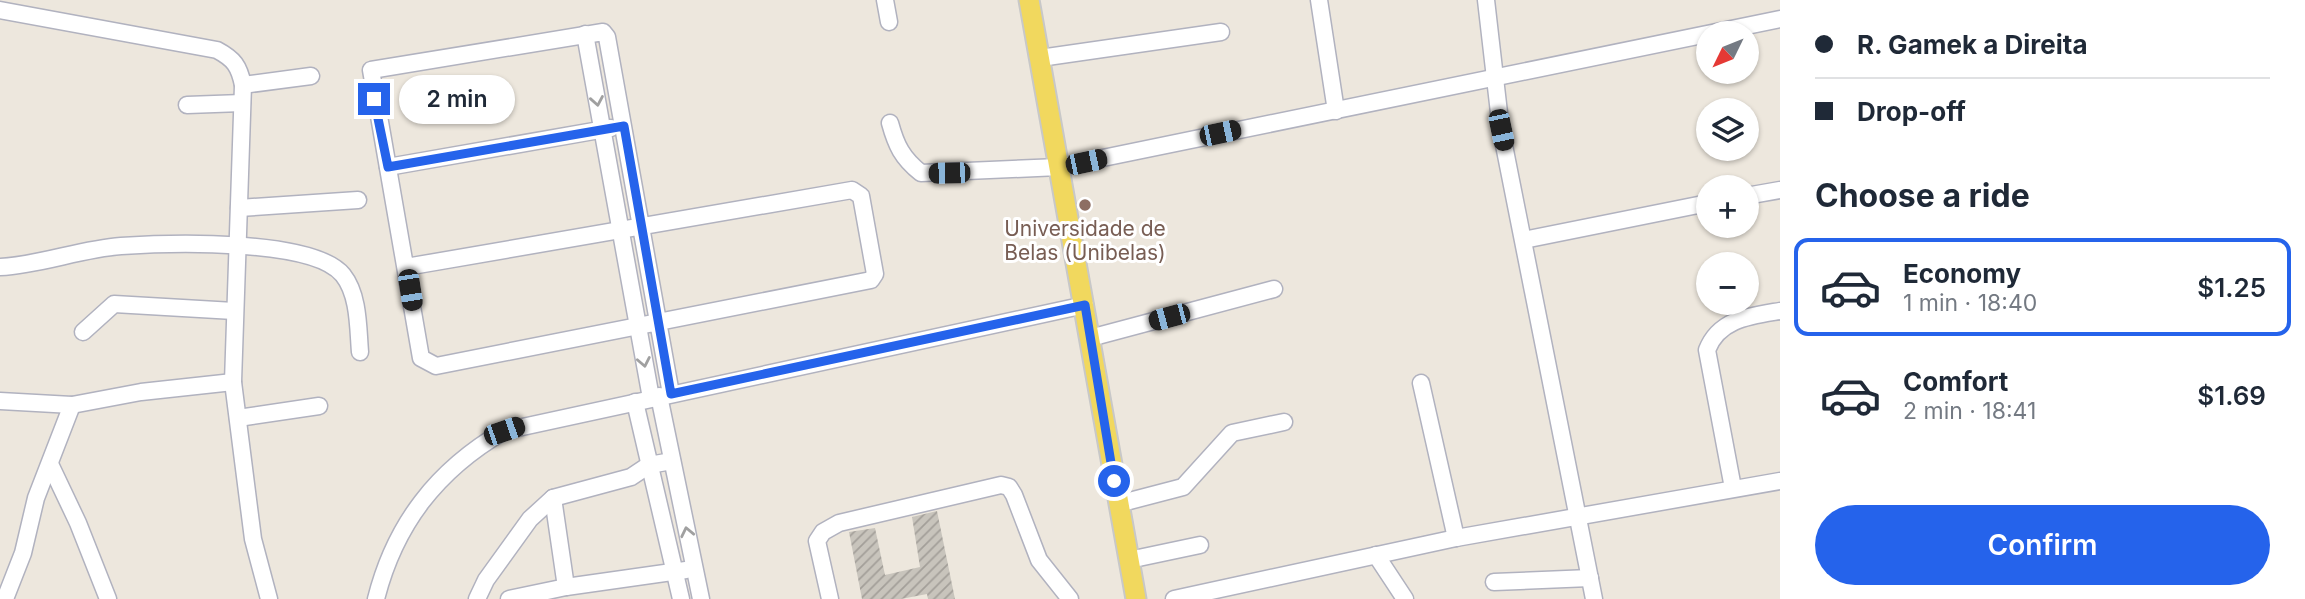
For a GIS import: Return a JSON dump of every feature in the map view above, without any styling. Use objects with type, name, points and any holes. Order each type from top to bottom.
[{"type":"main road","points":[[1030,0],[1136,599]]},
{"type":"street","points":[[885,0],[889,22]]},
{"type":"street","points":[[1319,0],[1336,111]]},
{"type":"street","points":[[1486,0],[1501,130],[1594,599]]},
{"type":"street","points":[[0,10],[217,50],[233,59],[243,85],[233,382],[253,539],[269,599]]},
{"type":"street","points":[[890,123],[896,146],[906,161],[921,173],[1059,167],[1780,19]]},
{"type":"street","points":[[406,267],[642,224],[852,190],[861,196],[875,274],[871,280],[657,321],[430,366],[421,358],[370,76],[373,68],[600,31],[607,37],[642,224],[657,321],[649,465],[681,599]]},
{"type":"street","points":[[1040,58],[1221,32]]},
{"type":"street","points":[[585,34],[637,325],[672,461],[701,599]]},
{"type":"street","points":[[243,85],[311,76]]},
{"type":"street","points":[[187,105],[242,103]]},
{"type":"street","points":[[388,167],[624,126]]},
{"type":"street","points":[[1759,194],[1780,190]]},
{"type":"street","points":[[239,208],[358,200]]},
{"type":"street","points":[[1524,240],[1696,205]]},
{"type":"street","points":[[0,267],[119,246],[237,246],[291,250],[337,268],[352,292],[360,352]]},
{"type":"street","points":[[1090,338],[1274,289]]},
{"type":"street","points":[[83,332],[114,304],[234,311]]},
{"type":"street","points":[[376,599],[401,533],[422,497],[488,440],[521,425],[1085,305]]},
{"type":"street","points":[[1733,488],[1707,350],[1717,333],[1726,325],[1780,311]]},
{"type":"street","points":[[0,401],[72,404],[233,382]]},
{"type":"street","points":[[1421,383],[1456,538]]},
{"type":"street","points":[[5,599],[23,553],[36,498],[72,404]]},
{"type":"street","points":[[238,418],[319,406]]},
{"type":"street","points":[[1118,504],[1184,486],[1232,433],[1284,422]]},
{"type":"street","points":[[477,599],[486,580],[530,519],[553,498],[631,477],[649,465],[672,461]]},
{"type":"street","points":[[50,464],[78,523],[108,599]]},
{"type":"street","points":[[631,477],[654,486],[676,484]]},
{"type":"street","points":[[1174,599],[1456,538],[1780,481]]},
{"type":"street","points":[[831,599],[817,541],[823,532],[839,523],[1001,485],[1009,487],[1014,495],[1039,560],[1070,599]]},
{"type":"street","points":[[553,498],[566,587]]},
{"type":"street","points":[[1129,560],[1200,545]]},
{"type":"street","points":[[1376,555],[1405,599]]},
{"type":"street","points":[[509,599],[566,587],[695,567]]},
{"type":"street","points":[[1494,582],[1590,578]]},
{"type":"building","points":[[937,511],[955,599],[928,599],[927,594],[901,599],[862,599],[849,532],[875,528],[885,575],[920,567],[912,517]]},
{"type":"place","name":"Universidade de Belas (Unibelas)","points":[[1085,205]]},
{"type":"route","points":[[374,99],[388,167],[624,126],[671,394],[1085,305],[1114,481]]}]
